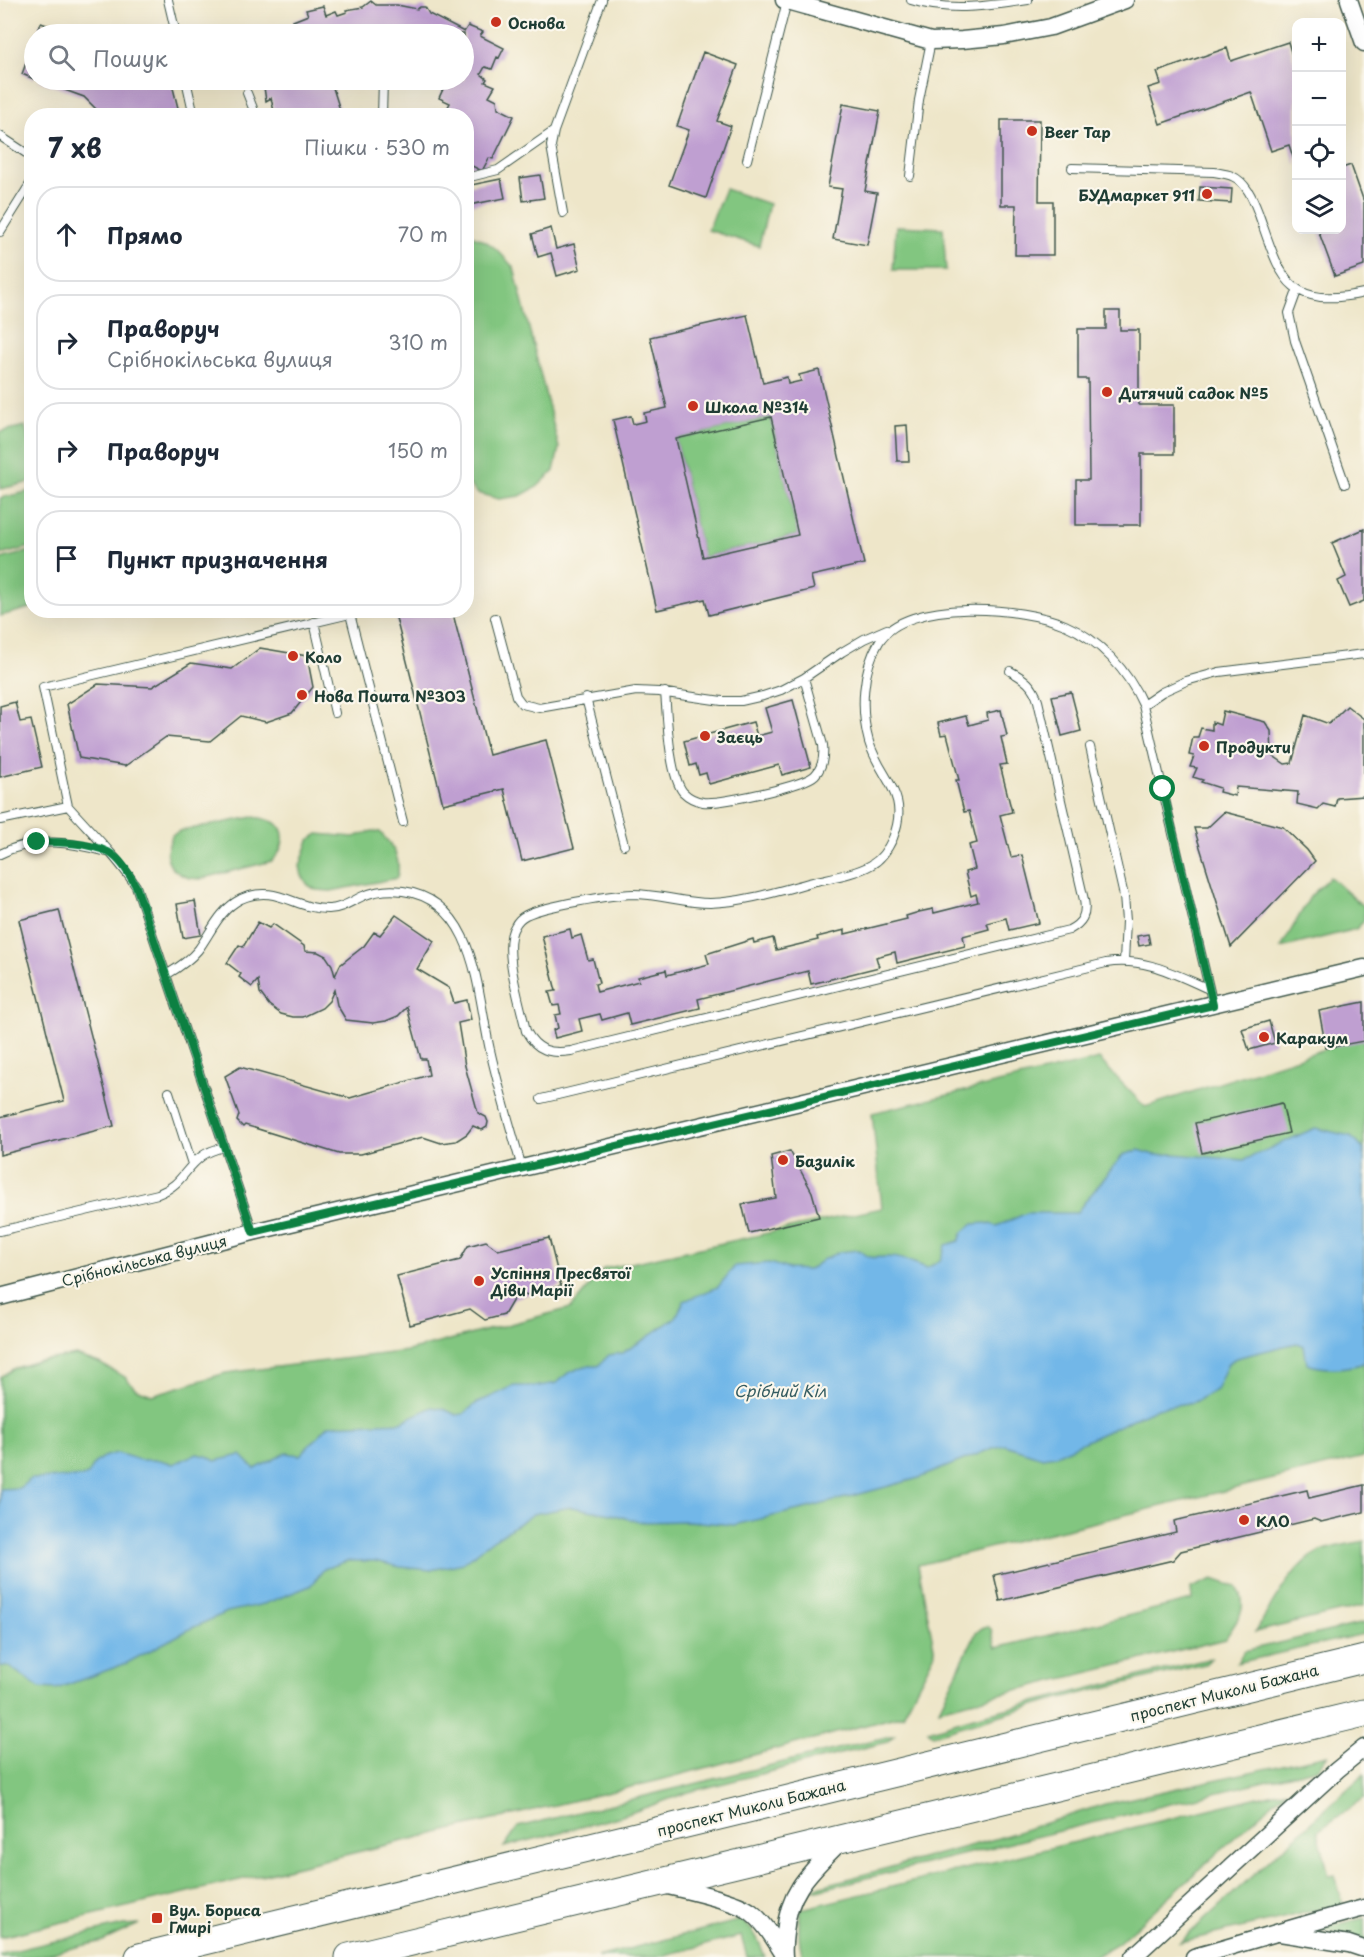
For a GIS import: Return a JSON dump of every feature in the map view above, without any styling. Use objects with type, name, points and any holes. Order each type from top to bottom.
[{"type":"highway","name":"проспект Миколи Бажана","points":[[139,1957],[1364,1659]]},
{"type":"highway","points":[[350,1957],[1364,1713]]},
{"type":"street","points":[[785,1],[931,41],[1004,36],[1051,27],[1125,0]]},
{"type":"street","points":[[1349,0],[1364,44]]},
{"type":"street","name":"Срібнокільська вулиця","points":[[1338,975],[1364,959]]},
{"type":"street","name":"Срібнокільська вулиця","points":[[0,1297],[253,1232],[522,1168],[1211,997],[1338,975],[1364,968]]},
{"type":"street","points":[[1133,1957],[1337,1770],[1364,1748]]},
{"type":"street","points":[[784,1955],[785,1927],[790,1902],[801,1882],[845,1837]]},
{"type":"street","points":[[660,1884],[728,1902],[750,1911],[768,1930],[784,1955]]},
{"type":"street","points":[[1194,1957],[1364,1908]]},
{"type":"street","points":[[1280,1933],[1348,1944],[1364,1949]]},
{"type":"lane","points":[[168,0],[174,24]]},
{"type":"lane","points":[[563,213],[551,146],[554,131],[602,0]]},
{"type":"lane","points":[[911,0],[929,6],[991,6],[1028,0]]},
{"type":"lane","points":[[747,160],[785,1]]},
{"type":"lane","points":[[910,176],[918,100],[931,41]]},
{"type":"lane","points":[[188,90],[192,108]]},
{"type":"lane","points":[[382,108],[383,90]]},
{"type":"lane","points":[[247,93],[253,108]]},
{"type":"lane","points":[[474,175],[498,170],[554,131]]},
{"type":"lane","points":[[0,136],[24,152]]},
{"type":"lane","points":[[1072,168],[1214,172],[1233,176],[1246,187],[1250,194],[1285,280],[1297,291],[1312,296],[1332,298],[1364,293]]},
{"type":"lane","points":[[0,232],[24,194]]},
{"type":"lane","points":[[1297,291],[1289,313],[1295,341],[1345,484]]},
{"type":"lane","points":[[495,618],[512,689],[522,704],[539,708],[636,691],[665,692],[722,701],[741,701],[763,696],[804,678],[864,639],[927,615],[956,609],[989,610],[1064,624],[1090,639],[1118,664],[1134,685],[1143,705],[1211,997]]},
{"type":"lane","points":[[253,1232],[136,886],[123,866],[68,806],[43,687],[332,618]]},
{"type":"lane","points":[[351,618],[404,822]]},
{"type":"lane","points":[[314,622],[335,713]]},
{"type":"lane","points":[[895,626],[882,638],[873,653],[867,673],[865,697],[865,719],[870,743],[898,800],[898,818],[894,835],[886,852],[872,865],[848,874],[743,899],[709,903],[632,894],[567,905],[524,916],[515,925],[510,938],[509,954],[526,1031],[532,1042],[542,1050],[555,1053],[571,1051],[1076,927],[1083,920],[1086,910],[1038,701],[1029,682],[1010,671]]},
{"type":"lane","points":[[1143,705],[1162,692],[1186,681],[1219,672],[1364,654]]},
{"type":"lane","points":[[665,692],[678,783],[683,791],[700,802],[724,801],[807,780],[819,769],[824,753],[823,745],[804,678]]},
{"type":"lane","points":[[586,698],[624,845]]},
{"type":"lane","points":[[1090,747],[1124,896],[1125,961]]},
{"type":"lane","points":[[0,820],[68,806]]},
{"type":"lane","points":[[0,854],[13,847],[37,842],[62,842],[109,852]]},
{"type":"lane","points":[[166,975],[193,956],[221,913],[232,904],[255,894],[280,895],[305,905],[331,909],[365,895],[390,890],[405,891],[432,901],[454,923],[472,957],[490,1050],[522,1168]]},
{"type":"lane","points":[[541,1099],[1106,963],[1125,961],[1155,966],[1211,997]]},
{"type":"lane","points":[[170,1092],[192,1164]]},
{"type":"lane","points":[[0,1231],[158,1194],[178,1183],[192,1164],[210,1151],[224,1147]]},
{"type":"green space","points":[[725,189],[769,204],[759,246],[708,230]]},
{"type":"green space","points":[[896,226],[943,228],[946,270],[893,270]]},
{"type":"green space","points":[[474,236],[493,246],[514,268],[559,448],[554,471],[537,487],[520,496],[499,499],[477,493],[474,490]]},
{"type":"green space","points":[[771,417],[798,535],[703,557],[676,439]]},
{"type":"green space","points":[[24,426],[24,484],[0,489],[0,432]]},
{"type":"green space","points":[[24,493],[24,549],[0,555],[0,498]]},
{"type":"green space","points":[[24,553],[24,610],[0,616],[0,559]]},
{"type":"green space","points":[[253,817],[270,820],[281,829],[282,846],[272,861],[200,879],[189,878],[172,868],[167,851],[172,835],[180,831]]},
{"type":"green space","points":[[372,831],[380,832],[395,853],[398,864],[397,878],[331,891],[316,890],[308,885],[302,876],[300,866],[309,840],[318,834],[354,837]]},
{"type":"green space","points":[[1330,877],[1364,907],[1364,921],[1356,929],[1281,948],[1310,897]]},
{"type":"green space","points":[[1364,1040],[1364,1457],[918,1565],[935,1653],[903,1715],[660,1780],[0,1937],[0,1377],[13,1369],[34,1362],[76,1355],[99,1363],[125,1377],[136,1389],[152,1395],[226,1373],[408,1351],[571,1308],[604,1269],[882,1208],[872,1113],[1099,1059],[1145,1107],[1341,1044]]},
{"type":"green space","points":[[1364,1541],[1364,1606],[1255,1632],[1291,1576],[1309,1558],[1330,1548]]},
{"type":"green space","points":[[1213,1579],[1237,1587],[1241,1595],[1240,1614],[1225,1639],[939,1709],[976,1633],[982,1628],[987,1626],[991,1629],[996,1648],[1192,1600],[1191,1588]]},
{"type":"green space","points":[[1364,1623],[1364,1634],[1237,1663],[1244,1651]]},
{"type":"green space","points":[[1212,1658],[1205,1664],[1049,1701],[933,1735],[928,1731],[970,1718]]},
{"type":"green space","points":[[894,1735],[887,1742],[689,1792],[622,1816],[504,1847],[518,1827]]},
{"type":"green space","points":[[1328,1755],[1318,1768],[818,1890],[810,1889],[995,1839],[1105,1804]]},
{"type":"green space","points":[[1364,1774],[1364,1798],[1318,1831],[1329,1876],[1335,1875],[1343,1904],[1180,1942]]},
{"type":"green space","points":[[1287,1790],[1118,1943],[1094,1957],[803,1957],[799,1933],[801,1909]]},
{"type":"green space","points":[[1364,1918],[1364,1940],[1318,1929]]},
{"type":"green space","points":[[741,1920],[756,1936],[765,1957],[747,1957],[741,1936],[657,1957],[597,1957]]},
{"type":"green space","points":[[139,1924],[103,1941],[34,1957],[0,1957],[0,1954],[123,1925]]},
{"type":"water","name":"Срібний Кіл","points":[[1315,1128],[1350,1136],[1364,1149],[1364,1363],[1336,1368],[1307,1364],[1304,1346],[1297,1343],[1236,1358],[1228,1363],[1216,1390],[1194,1402],[1157,1408],[1056,1455],[1042,1457],[1005,1445],[919,1478],[734,1525],[688,1521],[640,1522],[571,1507],[533,1514],[463,1563],[431,1570],[400,1567],[375,1561],[347,1561],[324,1569],[310,1586],[264,1604],[227,1612],[127,1663],[56,1689],[40,1688],[10,1667],[0,1666],[0,1489],[19,1488],[31,1479],[82,1477],[88,1475],[95,1463],[103,1457],[117,1453],[140,1460],[160,1460],[173,1464],[197,1454],[215,1461],[241,1455],[255,1469],[286,1453],[300,1455],[329,1425],[401,1422],[432,1407],[444,1409],[456,1415],[463,1414],[477,1403],[514,1386],[557,1383],[568,1373],[585,1366],[598,1366],[609,1355],[622,1353],[676,1317],[684,1301],[718,1287],[735,1266],[769,1263],[789,1269],[809,1270],[839,1252],[859,1250],[870,1257],[899,1258],[927,1268],[940,1261],[946,1245],[959,1241],[963,1232],[973,1224],[986,1223],[997,1226],[1027,1213],[1076,1213],[1123,1155],[1139,1150],[1155,1155],[1173,1154],[1244,1160]]},
{"type":"building","points":[[371,1],[376,5],[397,5],[417,9],[425,7],[429,14],[448,24],[294,24],[293,21],[308,15],[306,10],[323,6],[326,15],[336,11],[338,15],[347,12],[346,10],[363,7]]},
{"type":"building","points":[[474,28],[483,32],[480,36],[504,48],[492,69],[485,67],[481,74],[487,79],[485,82],[495,86],[489,96],[497,100],[498,108],[514,116],[493,159],[489,158],[482,171],[474,167],[474,108],[447,108],[450,103],[439,98],[443,90],[474,90]]},
{"type":"building","points":[[1288,42],[1292,55],[1292,154],[1289,145],[1271,151],[1251,92],[1160,124],[1148,88],[1161,84],[1157,72],[1227,48],[1231,61]]},
{"type":"building","points":[[703,52],[738,65],[717,121],[731,126],[706,198],[669,185],[689,130],[677,126]]},
{"type":"building","points":[[65,90],[174,90],[178,108],[95,108],[84,97]]},
{"type":"building","points":[[264,90],[334,90],[339,108],[273,108],[271,98],[266,101]]},
{"type":"building","points":[[843,104],[880,111],[865,191],[877,193],[867,245],[833,239],[842,189],[828,187]]},
{"type":"building","points":[[1001,120],[1040,120],[1039,201],[1053,201],[1053,255],[1015,255],[1016,205],[1001,205]]},
{"type":"building","points":[[1351,165],[1364,202],[1364,266],[1335,276],[1319,234],[1346,234],[1346,167]]},
{"type":"building","points":[[540,175],[544,198],[523,201],[520,178]]},
{"type":"building","points":[[501,179],[505,198],[474,204],[474,184]]},
{"type":"building","points":[[1200,187],[1232,189],[1231,203],[1199,201]]},
{"type":"building","points":[[551,228],[556,249],[574,244],[580,269],[557,276],[551,253],[538,257],[532,234]]},
{"type":"building","points":[[1106,311],[1120,311],[1120,330],[1139,330],[1139,405],[1174,405],[1174,454],[1141,454],[1141,525],[1076,525],[1076,480],[1089,480],[1088,379],[1078,379],[1078,329],[1106,329]]},
{"type":"building","points":[[747,315],[763,383],[787,377],[788,384],[801,381],[799,375],[819,370],[864,564],[811,576],[814,589],[709,615],[705,599],[657,610],[613,420],[631,416],[633,424],[646,421],[644,413],[667,408],[650,337]],"holes":[[[771,417],[798,535],[703,557],[676,439]]]},
{"type":"building","points":[[907,425],[909,461],[897,461],[895,426]]},
{"type":"building","points":[[1364,529],[1364,601],[1349,607],[1338,581],[1346,577],[1332,543]]},
{"type":"building","points":[[396,618],[454,618],[489,755],[546,740],[574,848],[522,861],[504,789],[443,804]]},
{"type":"building","points":[[260,648],[307,656],[313,687],[292,713],[266,722],[241,716],[210,741],[166,737],[125,766],[79,758],[67,704],[98,684],[152,687],[191,663],[232,669]]},
{"type":"building","points":[[1071,692],[1081,731],[1062,736],[1052,696]]},
{"type":"building","points":[[793,700],[811,767],[782,775],[779,765],[709,784],[706,773],[699,775],[696,764],[690,766],[684,741],[753,722],[757,736],[772,732],[765,708]]},
{"type":"building","points":[[15,702],[20,722],[31,720],[42,767],[0,777],[0,706]]},
{"type":"building","points":[[1347,706],[1364,719],[1364,796],[1337,798],[1335,807],[1323,804],[1318,809],[1297,804],[1298,792],[1236,787],[1235,796],[1219,792],[1220,788],[1193,777],[1197,768],[1190,767],[1194,756],[1189,755],[1193,737],[1198,737],[1201,728],[1212,730],[1212,722],[1220,725],[1223,711],[1265,722],[1271,731],[1272,755],[1285,764],[1292,763],[1305,715],[1329,724]]},
{"type":"building","points":[[1001,710],[1007,736],[1001,737],[1007,764],[1000,765],[1012,812],[1000,815],[1011,857],[1022,855],[1039,923],[1009,930],[1006,918],[987,923],[989,929],[963,936],[965,946],[897,963],[895,952],[876,957],[879,967],[811,984],[808,971],[698,999],[700,1008],[630,1025],[627,1013],[602,1020],[600,1014],[579,1019],[582,1031],[555,1038],[553,1030],[558,1028],[555,1015],[561,1014],[559,1005],[553,1006],[549,992],[556,991],[542,936],[570,929],[572,938],[581,935],[588,960],[593,959],[599,983],[595,984],[597,992],[639,981],[638,977],[666,970],[667,975],[709,964],[706,954],[753,939],[754,943],[773,938],[776,950],[818,940],[817,937],[845,930],[845,934],[907,919],[906,916],[919,912],[933,909],[934,913],[978,902],[976,894],[971,896],[965,872],[975,869],[969,845],[977,843],[969,811],[964,812],[956,780],[959,780],[947,734],[941,735],[938,723],[966,716],[969,725],[988,720],[987,713]]},
{"type":"building","points":[[1224,812],[1283,827],[1315,861],[1231,947],[1194,828],[1207,828]]},
{"type":"building","points":[[195,901],[201,935],[183,938],[177,904]]},
{"type":"building","points":[[59,910],[114,1126],[0,1155],[0,1117],[64,1101],[19,920]]},
{"type":"building","points":[[396,915],[434,941],[417,969],[449,988],[454,1003],[467,1000],[471,1020],[458,1023],[465,1066],[478,1113],[486,1117],[487,1127],[482,1130],[473,1126],[467,1134],[456,1141],[441,1143],[423,1137],[361,1154],[339,1154],[245,1125],[243,1127],[237,1121],[239,1115],[225,1076],[240,1067],[350,1098],[429,1075],[426,1059],[421,1059],[407,1007],[398,1016],[386,1021],[373,1023],[346,1020],[337,1005],[334,990],[329,1001],[322,1008],[303,1017],[293,1017],[281,1014],[269,1005],[260,993],[258,980],[252,987],[227,963],[239,945],[243,947],[258,922],[269,928],[273,924],[304,946],[305,951],[318,952],[326,956],[335,976],[340,965],[364,946],[374,932],[380,935]]},
{"type":"building","points":[[1148,934],[1150,944],[1139,946],[1137,936]]},
{"type":"building","points":[[1364,1002],[1364,1041],[1326,1048],[1319,1011]]},
{"type":"building","points":[[1269,1021],[1275,1043],[1249,1050],[1242,1029]]},
{"type":"building","points":[[1282,1103],[1289,1133],[1202,1153],[1195,1123]]},
{"type":"building","points":[[790,1151],[812,1192],[819,1217],[749,1233],[742,1204],[776,1198],[771,1156]]},
{"type":"building","name":"Успіння Пресвятої Діви Марії","points":[[549,1238],[561,1286],[514,1298],[504,1315],[485,1320],[470,1309],[410,1325],[397,1276],[460,1260],[468,1246],[486,1241],[498,1250]]},
{"type":"building","points":[[1364,1485],[1364,1512],[1321,1522],[1314,1519],[1181,1551],[1173,1560],[1000,1601],[994,1575],[1176,1532],[1174,1521],[1307,1490],[1309,1498]]},
{"type":"place","name":"Основа","points":[[496,22]]},
{"type":"place","name":"Beer Tap","points":[[1032,131]]},
{"type":"place","name":"БУДмаркет 911","points":[[1207,194]]},
{"type":"place","name":"Дитячий садок №5","points":[[1107,392]]},
{"type":"place","name":"Школа №314","points":[[693,406]]},
{"type":"place","name":"Коло","points":[[293,656]]},
{"type":"place","name":"Нова Пошта №303","points":[[302,695]]},
{"type":"place","name":"Заєць","points":[[705,736]]},
{"type":"place","name":"Продукти","points":[[1204,746]]},
{"type":"place","name":"Каракум","points":[[1264,1037]]},
{"type":"place","name":"Базилік","points":[[783,1160]]},
{"type":"place","name":"Успіння Пресвятої Діви Марії","points":[[479,1281]]},
{"type":"place","name":"КЛО","points":[[1244,1520]]},
{"type":"place","name":"Вул. Бориса Гмирі","points":[[157,1918]]},
{"type":"route","points":[[37,842],[84,845],[109,852],[123,866],[136,886],[253,1232],[1213,1005],[1163,789]]}]
